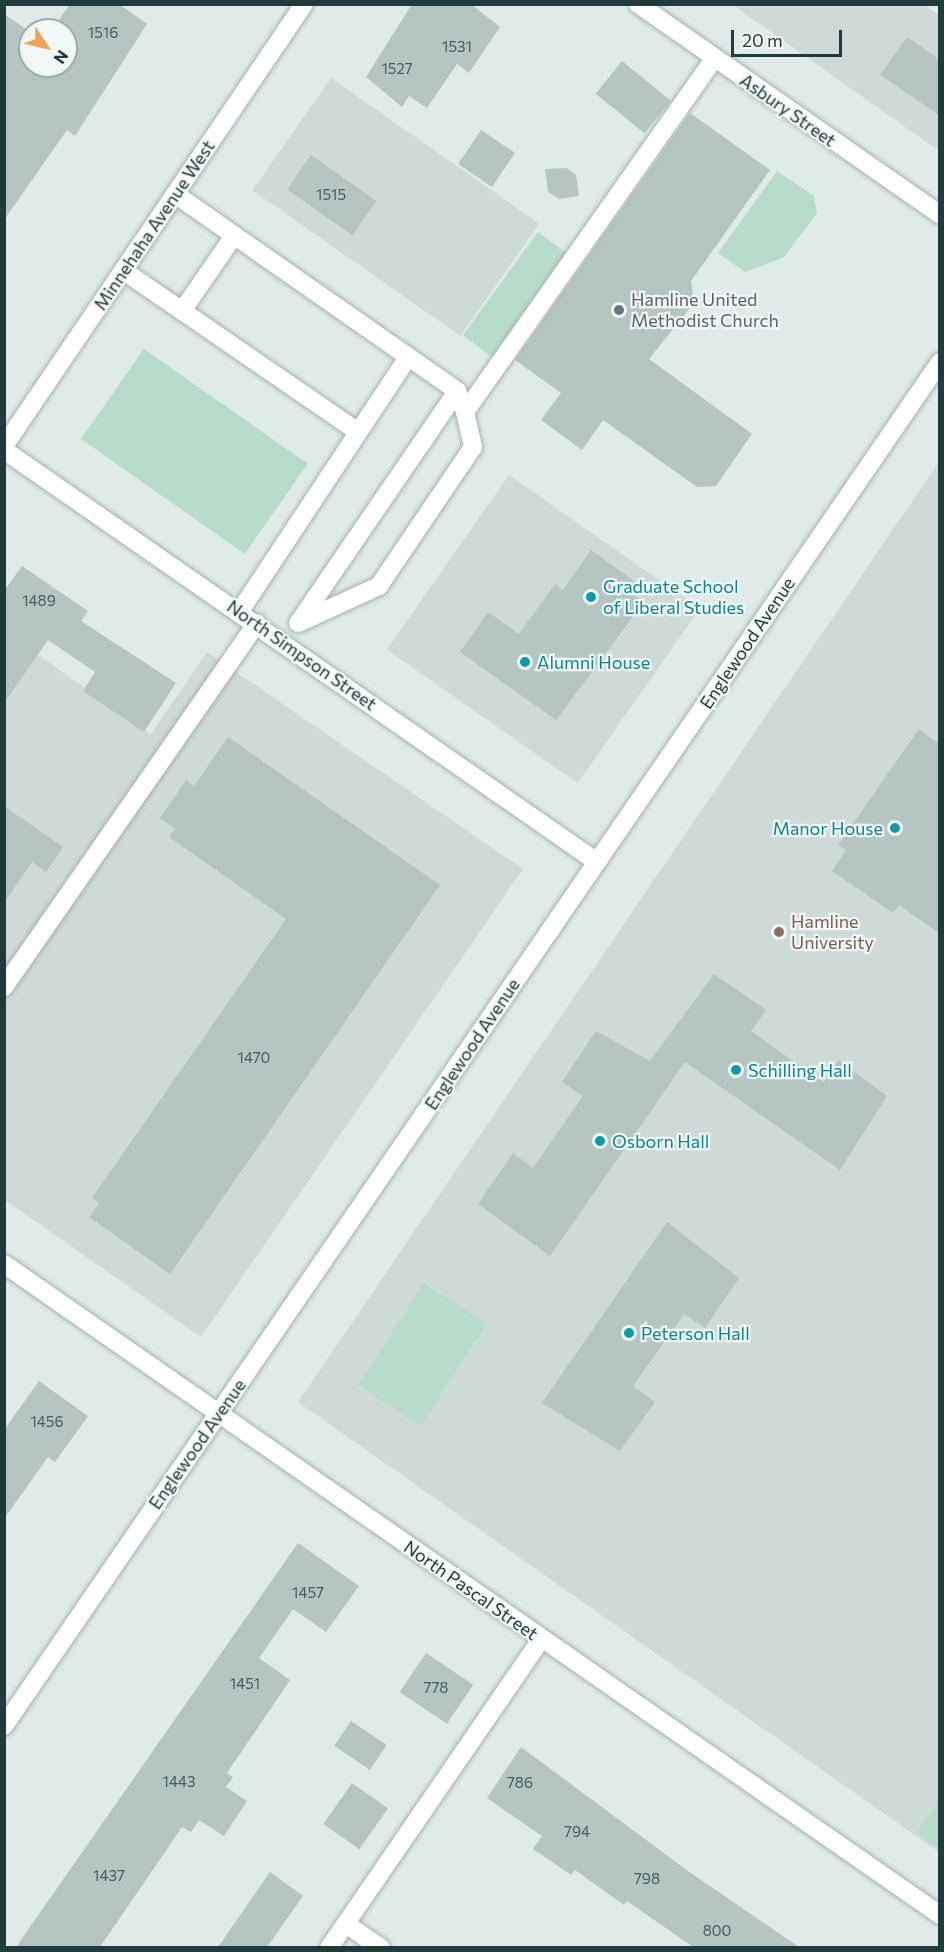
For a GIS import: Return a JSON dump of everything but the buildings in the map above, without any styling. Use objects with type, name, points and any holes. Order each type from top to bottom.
[{"type":"street","name":"Minnehaha Avenue West","points":[[4,448],[304,4]]},
{"type":"street","name":"Asbury Street","points":[[638,4],[939,215]]},
{"type":"street","points":[[465,412],[714,59]]},
{"type":"street","points":[[175,194],[457,391],[465,412],[473,447],[379,586],[298,623]]},
{"type":"street","points":[[182,311],[234,236]]},
{"type":"street","points":[[124,271],[358,432]]},
{"type":"street","points":[[240,611],[408,357]]},
{"type":"street","name":"Englewood Avenue","points":[[4,1726],[939,362]]},
{"type":"street","points":[[284,643],[457,391]]},
{"type":"street","name":"North Simpson Street","points":[[4,448],[597,862]]},
{"type":"street","points":[[4,987],[257,623]]},
{"type":"street","name":"North Pascal Street","points":[[4,1264],[939,1915]]},
{"type":"street","points":[[329,1947],[541,1639]]},
{"type":"street","points":[[346,1923],[381,1947]]},
{"type":"shaded area","points":[[733,5],[924,5],[939,15],[939,151]]},
{"type":"shaded area","points":[[331,78],[539,224],[460,336],[252,190]]},
{"type":"shaded area","name":"Hamline University","points":[[939,462],[939,1852],[298,1402]]},
{"type":"shaded area","points":[[509,475],[700,609],[578,783],[387,649]]},
{"type":"shaded area","points":[[4,631],[151,734],[207,652],[523,869],[201,1337],[5,1200]]},
{"type":"green space","points":[[777,171],[814,196],[817,213],[784,257],[745,272],[718,253]]},
{"type":"green space","points":[[538,232],[571,256],[496,360],[463,336]]},
{"type":"green space","points":[[144,349],[308,464],[245,554],[81,439]]},
{"type":"green space","points":[[424,1283],[487,1324],[420,1426],[358,1385]]},
{"type":"green space","points":[[939,1800],[939,1848],[917,1832]]},
{"type":"place","name":"Hamline United Methodist Church","points":[[619,310]]},
{"type":"place","name":"Graduate School of Liberal Studies","points":[[591,597]]},
{"type":"place","name":"Alumni House","points":[[525,662]]},
{"type":"place","name":"Manor House","points":[[895,828]]},
{"type":"place","name":"Hamline University","points":[[779,932]]},
{"type":"place","name":"Schilling Hall","points":[[736,1070]]},
{"type":"place","name":"Osborn Hall","points":[[600,1141]]},
{"type":"place","name":"Peterson Hall","points":[[629,1333]]}]
